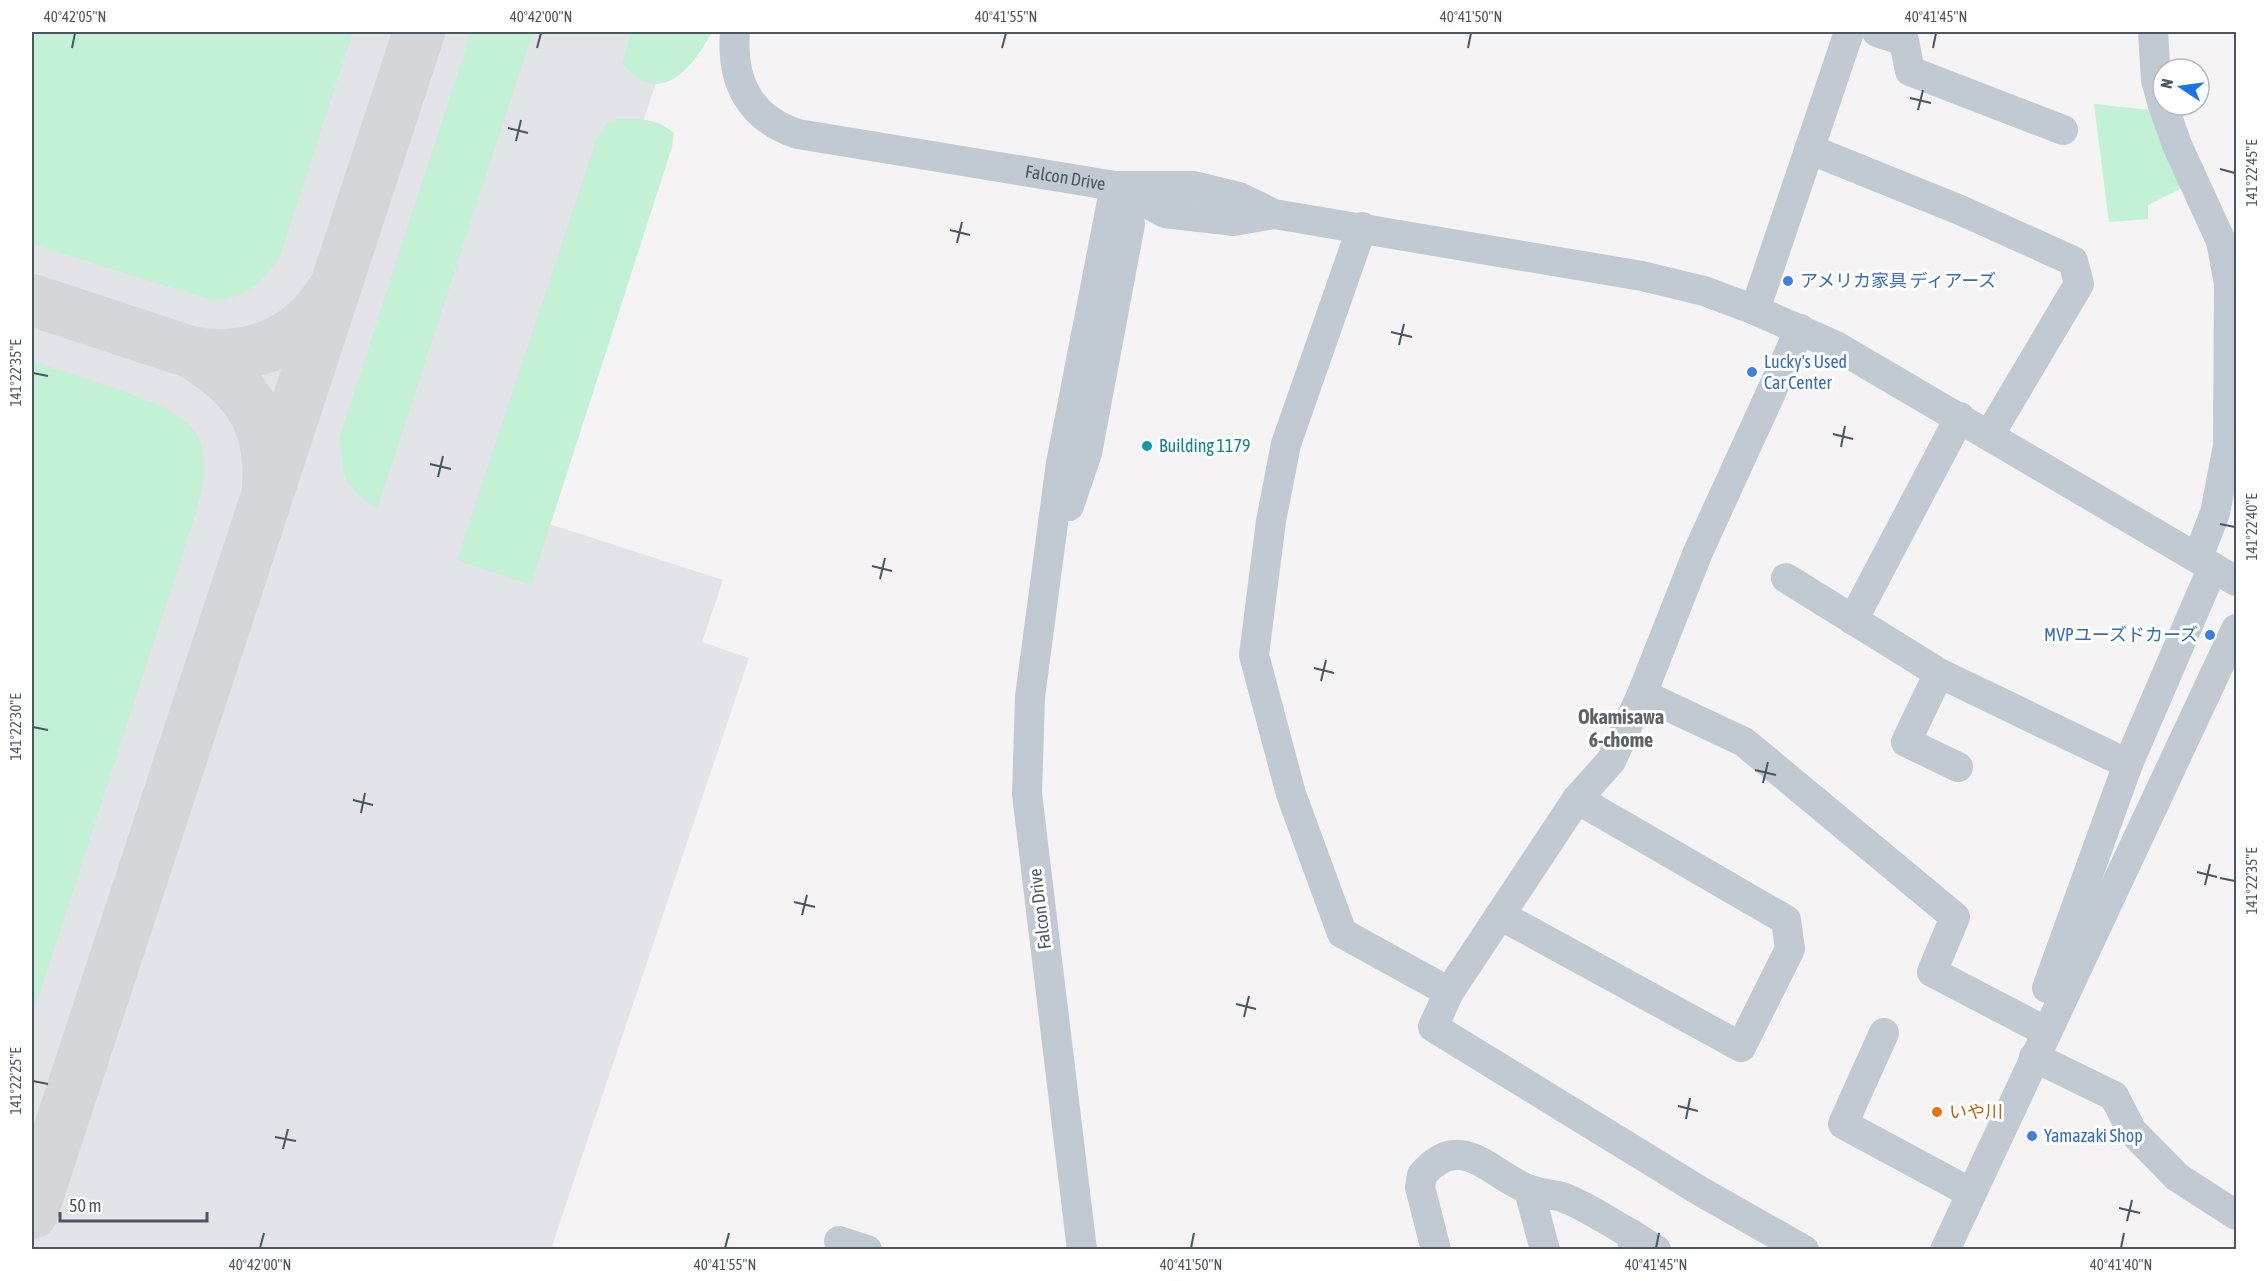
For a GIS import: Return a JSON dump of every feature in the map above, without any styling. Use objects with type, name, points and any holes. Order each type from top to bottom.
[{"type":"street","name":"Falcon Drive","points":[[735,32],[733,54],[746,95],[761,115],[780,128],[798,134],[1115,186]]},
{"type":"street","points":[[1755,310],[1849,32]]},
{"type":"street","points":[[1877,32],[1904,41],[1910,71],[2063,130]]},
{"type":"street","points":[[2153,32],[2155,57]]},
{"type":"street","points":[[2037,1037],[2054,973],[2128,764],[2216,568],[2215,513],[2228,446],[2229,284],[2221,241],[2177,145],[2167,117]]},
{"type":"street","points":[[1809,148],[1960,210],[2073,261],[2079,284],[1990,434]]},
{"type":"street","name":"Falcon Drive","points":[[1047,568],[1087,453],[1127,243],[1130,224],[1115,186]]},
{"type":"street","name":"Falcon Drive","points":[[1082,1250],[1026,794],[1030,697],[1061,463],[1115,186]]},
{"type":"street","points":[[1115,186],[1165,213],[1234,221],[1274,214]]},
{"type":"street","points":[[1115,186],[1194,186],[1239,197],[1274,214],[1362,227],[1642,276],[1704,291],[1755,310],[1836,346],[2216,568]]},
{"type":"street","points":[[1127,243],[1165,213]]},
{"type":"street","points":[[1362,227],[1286,444],[1271,521],[1254,655],[1291,794],[1342,933],[1449,992]]},
{"type":"street","points":[[1800,329],[1698,552],[1642,694],[1611,761],[1576,800],[1449,992],[1432,1027],[1700,1191],[1804,1250]]},
{"type":"street","points":[[1853,620],[1960,417]]},
{"type":"street","points":[[1786,578],[1939,673],[2128,764]]},
{"type":"street","points":[[1945,1250],[2037,1037],[2236,629]]},
{"type":"street","points":[[1939,673],[1906,742],[1958,767]]},
{"type":"street","points":[[1642,694],[1744,742],[1955,917],[1932,972],[2037,1037],[2114,1096],[2132,1131],[2176,1177],[2236,1215]]},
{"type":"street","points":[[1500,915],[1741,1047],[1790,949],[1786,920],[1576,800]]},
{"type":"street","points":[[1884,1033],[1843,1124],[1971,1193]]},
{"type":"street","points":[[1436,1250],[1420,1187],[1422,1175],[1440,1158],[1454,1155],[1478,1159],[1529,1190],[1563,1198],[1633,1242],[1656,1250]]},
{"type":"street","points":[[1529,1190],[1545,1250]]},
{"type":"street","points":[[839,1240],[867,1250]]},
{"type":"shaded area","points":[[32,32],[673,32],[512,512],[723,580],[702,642],[749,658],[551,1249],[32,1249]]},
{"type":"green space","points":[[32,32],[353,32],[280,255],[260,282],[234,297],[211,300],[32,244]]},
{"type":"green space","points":[[471,32],[533,32],[377,509],[356,492],[346,479],[339,438]]},
{"type":"green space","points":[[632,32],[712,32],[684,71],[662,83],[649,83],[636,76],[622,63]]},
{"type":"green space","points":[[2094,104],[2151,110],[2151,117],[2154,117],[2186,186],[2148,205],[2148,219],[2109,222]]},
{"type":"green space","points":[[644,120],[662,125],[674,133],[672,147],[531,585],[457,560],[596,141],[608,121]]},
{"type":"green space","points":[[32,361],[143,398],[163,407],[180,417],[192,428],[200,442],[204,460],[203,482],[197,509],[32,1017]]},
{"type":"taxiway","points":[[32,1213],[419,32]]},
{"type":"taxiway","points":[[32,300],[190,352],[211,355],[251,351],[288,337],[304,325],[331,293]]},
{"type":"taxiway","points":[[190,352],[225,376],[250,405],[265,440],[268,483]]},
{"type":"place","name":"アメリカ家具 ディアーズ","points":[[1788,281]]},
{"type":"place","name":"Lucky's Used Car Center","points":[[1752,372]]},
{"type":"place","name":"Building 1179","points":[[1147,446]]},
{"type":"place","name":"MVPユーズドカーズ","points":[[2210,635]]},
{"type":"place","name":"いや川","points":[[1937,1112]]},
{"type":"place","name":"Yamazaki Shop","points":[[2032,1136]]},
{"type":"district","name":"Okamisawa 6-chome","points":[[1621,728]]}]
